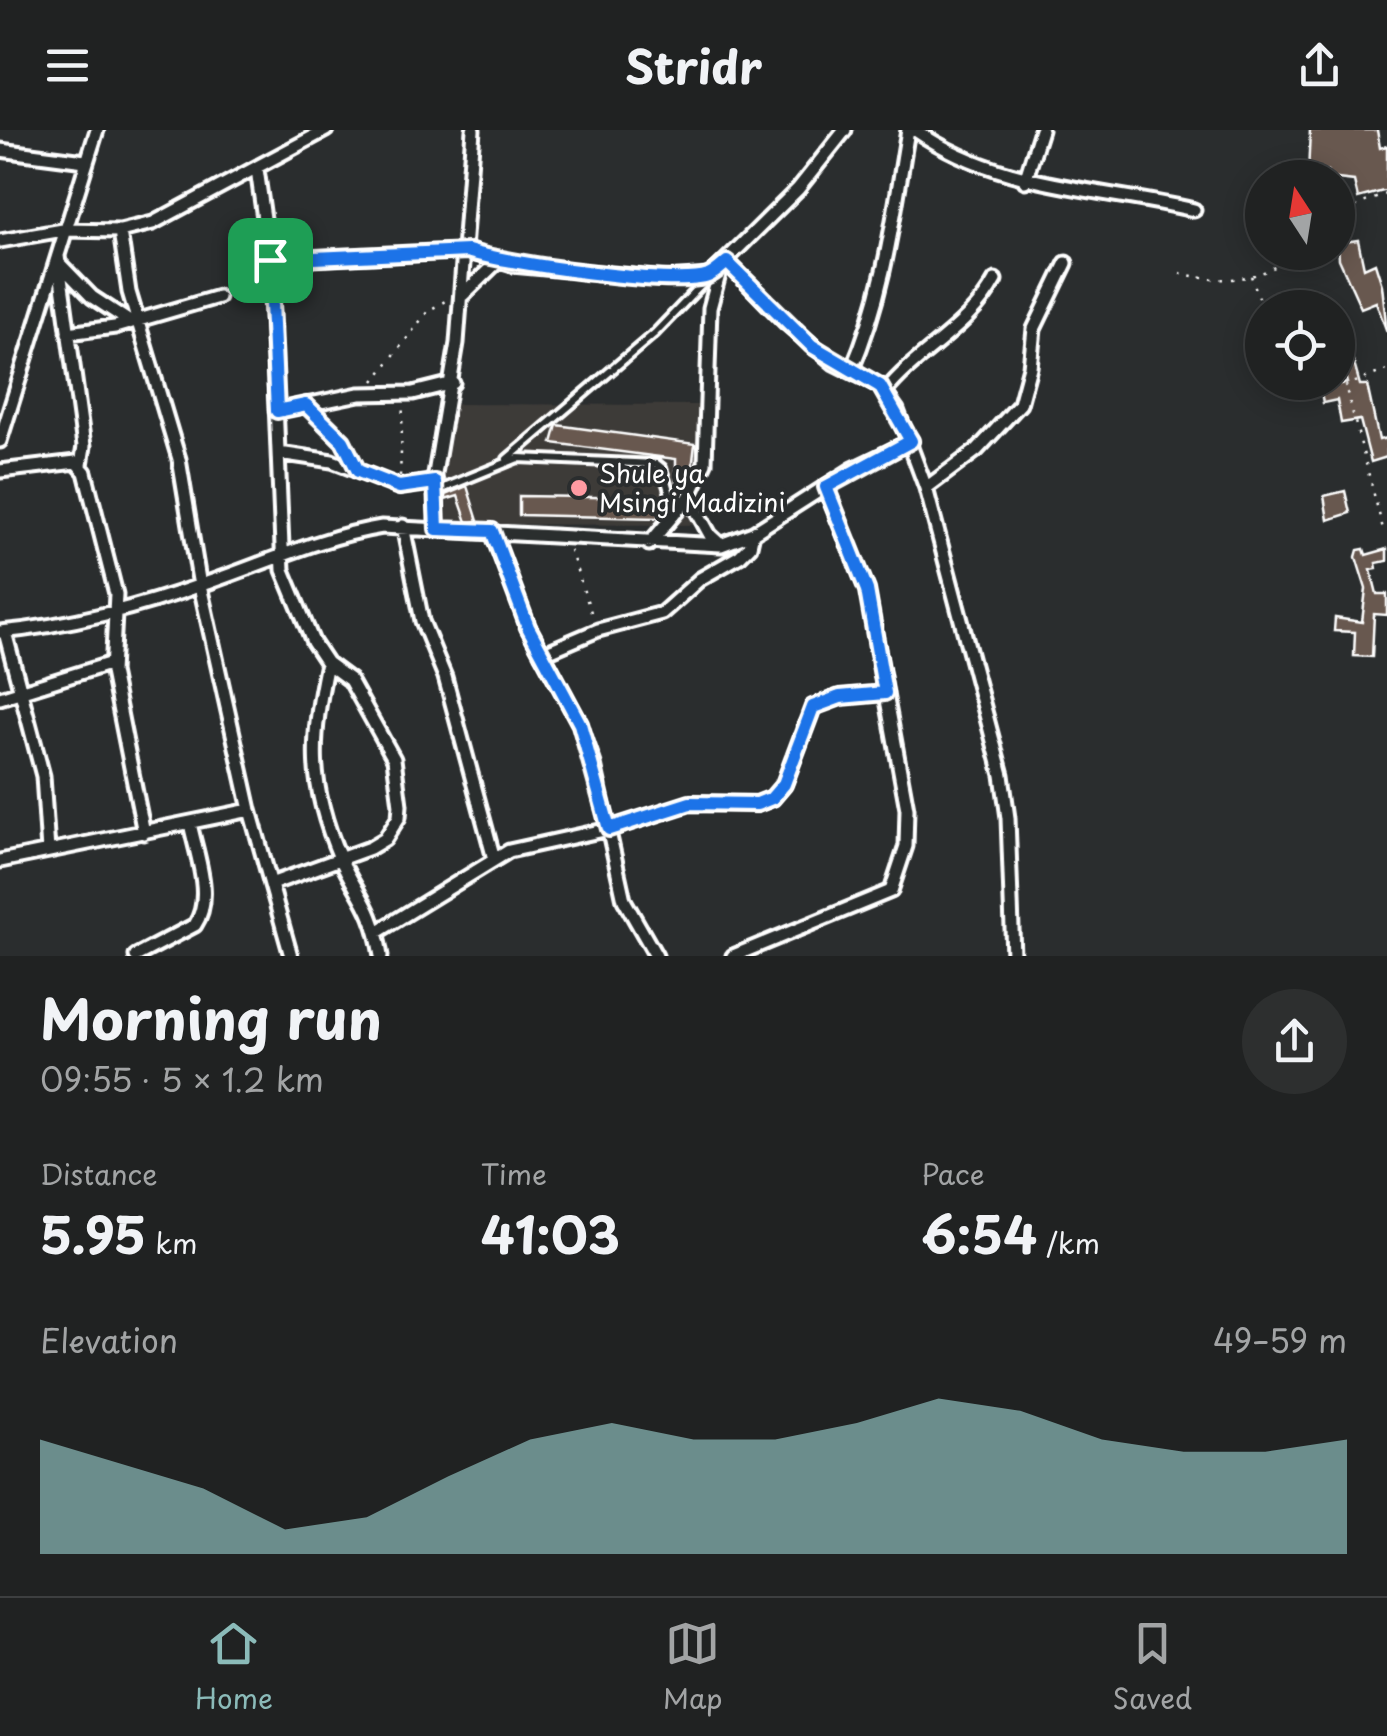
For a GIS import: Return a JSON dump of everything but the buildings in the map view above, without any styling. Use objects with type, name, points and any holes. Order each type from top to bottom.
[{"type":"street","points":[[0,441],[96,130]]},
{"type":"street","points":[[0,241],[63,230],[120,231],[171,216],[326,130]]},
{"type":"street","points":[[437,529],[435,487],[453,384],[468,251],[473,130]]},
{"type":"street","points":[[270,260],[468,251],[497,262],[666,279],[710,276],[798,189],[845,130]]},
{"type":"street","points":[[851,371],[868,330],[891,248],[912,130],[960,157],[1025,181],[1194,210]]},
{"type":"street","points":[[1025,181],[1041,130]]},
{"type":"street","points":[[0,149],[85,160]]},
{"type":"street","points":[[257,169],[270,260],[286,579],[313,642],[327,663],[350,680],[366,706],[394,759],[399,783],[398,817],[385,839],[342,861],[271,884]]},
{"type":"street","points":[[120,231],[134,321],[180,458],[200,586],[250,810],[291,956]]},
{"type":"street","points":[[58,257],[92,297],[134,321]]},
{"type":"street","points":[[58,257],[84,446],[80,465],[118,608],[112,663],[144,833]]},
{"type":"street","points":[[462,297],[497,262]]},
{"type":"street","points":[[926,488],[977,450],[1020,404],[1034,330],[1066,263]]},
{"type":"street","points":[[724,264],[784,322],[886,392],[911,441],[1002,775],[1008,818],[1012,956]]},
{"type":"street","points":[[649,544],[689,498],[705,463],[710,308],[724,264]]},
{"type":"street","points":[[886,392],[912,362],[976,311],[994,280]]},
{"type":"street","points":[[68,333],[134,321],[218,298]]},
{"type":"street","points":[[277,411],[357,394],[404,393],[453,384]]},
{"type":"street","points":[[48,851],[44,776],[3,632],[200,586],[285,554],[366,530],[402,526],[564,534],[649,544],[721,545],[752,533],[911,441]]},
{"type":"street","points":[[278,453],[332,461],[398,487],[435,487]]},
{"type":"street","points":[[0,471],[62,461],[80,465]]},
{"type":"street","points":[[733,956],[890,891],[906,846],[907,810],[867,590],[826,487]]},
{"type":"street","points":[[689,498],[710,536],[721,545]]},
{"type":"street","points":[[402,526],[422,621],[446,677],[494,859]]},
{"type":"street","points":[[492,531],[542,654],[580,724],[624,900],[656,956]]},
{"type":"street","points":[[542,654],[598,630],[662,613],[700,579],[740,556],[750,546],[752,533]]},
{"type":"street","points":[[0,698],[112,663]]},
{"type":"street","points":[[327,663],[312,764],[317,797],[342,861],[370,907],[382,956]]},
{"type":"street","points":[[377,932],[494,859],[530,844],[609,829],[690,803],[757,804],[772,798],[784,784],[813,707],[840,697],[885,693]]},
{"type":"street","points":[[0,861],[250,810]]},
{"type":"street","points":[[136,956],[195,925],[201,916],[204,895],[190,823]]},
{"type":"lane","points":[[506,460],[654,333],[710,276]]},
{"type":"lane","points":[[435,487],[506,460],[534,457],[657,464],[662,468],[676,513]]},
{"type":"path","points":[[1355,208],[1387,194]]},
{"type":"path","points":[[1180,273],[1214,280],[1272,270]]},
{"type":"path","points":[[1251,276],[1256,290]]},
{"type":"path","points":[[357,394],[376,380],[436,303],[462,297]]},
{"type":"path","points":[[1355,382],[1387,370]]},
{"type":"path","points":[[398,487],[404,393]]},
{"type":"path","points":[[1348,400],[1384,529]]},
{"type":"path","points":[[306,405],[343,441],[358,471]]},
{"type":"path","points":[[564,534],[598,630]]},
{"type":"shaded area","points":[[439,404],[701,405],[701,525],[438,524]]},
{"type":"place","name":"Shule ya Msingi Madizini","points":[[579,488]]},
{"type":"route","points":[[468,251],[512,264],[690,280],[710,276],[727,262],[812,346],[834,363],[880,386],[897,410],[911,441],[826,487],[867,590],[885,693],[824,700],[813,707],[784,784],[772,798],[757,804],[690,803],[609,829],[580,724],[528,627],[492,531],[437,529],[435,482],[399,487],[358,471],[343,441],[306,405],[277,411],[270,260],[377,252],[468,251]]}]
